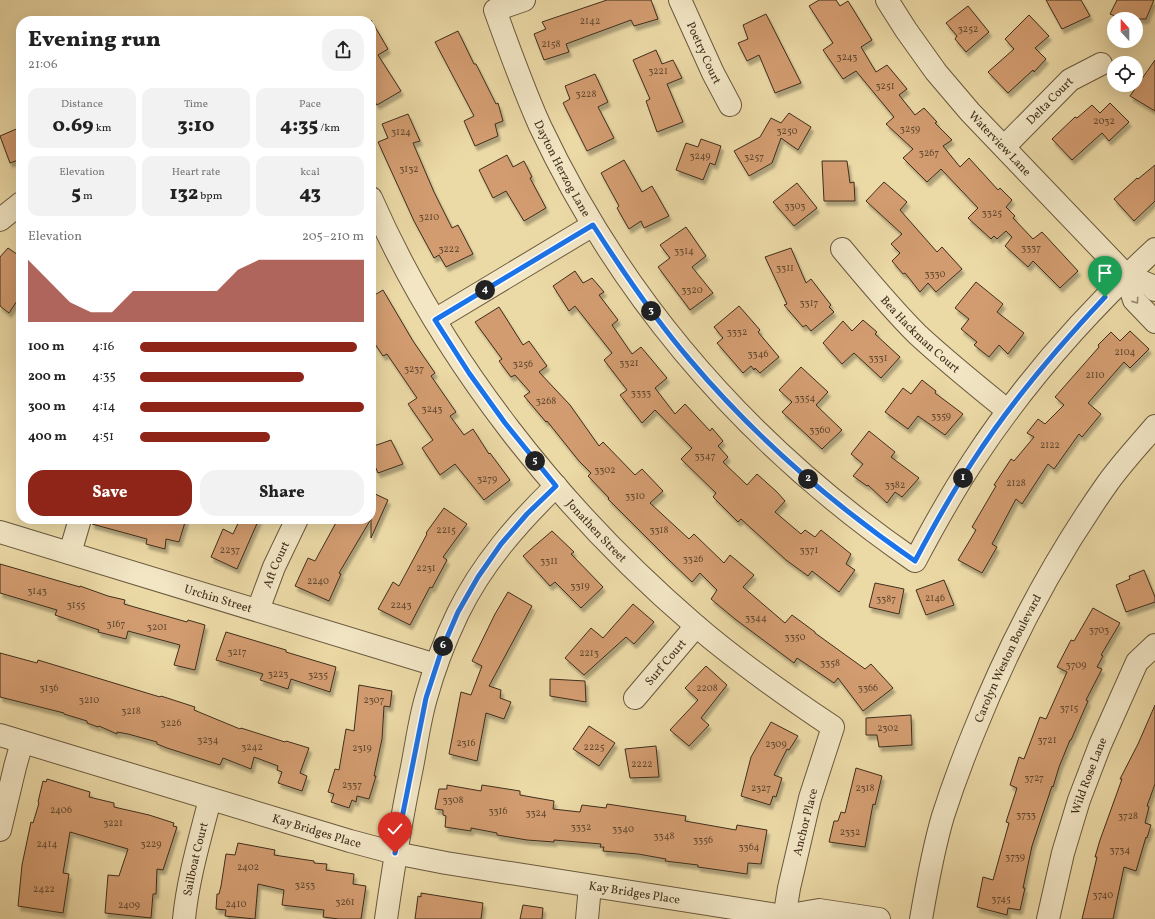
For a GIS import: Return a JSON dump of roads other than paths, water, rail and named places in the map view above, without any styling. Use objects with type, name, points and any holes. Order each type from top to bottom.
[{"type":"street","name":"Dayton Herzog Lane","points":[[524,0],[495,10],[517,70],[540,125],[570,185],[593,225],[623,272],[655,317],[690,360],[726,401],[765,441],[806,478],[849,513],[915,561],[939,517],[974,460],[1008,411]]},
{"type":"street","name":"Poetry Court","points":[[680,0],[713,73],[730,105]]},
{"type":"street","name":"Waterview Lane","points":[[887,0],[936,72],[970,112],[1126,275],[1150,285],[1155,290]]},
{"type":"street","name":"Delta Court","points":[[1004,147],[1070,80],[1101,64]]},
{"type":"street","points":[[0,220],[16,207]]},
{"type":"street","name":"Jonathen Street","points":[[376,208],[407,271],[435,320],[469,373],[505,423],[556,486],[599,534],[646,581],[696,626],[747,667],[796,703],[833,727]]},
{"type":"street","points":[[435,320],[593,225]]},
{"type":"street","name":"Bea Hackman Court","points":[[842,248],[877,291],[916,333],[957,370],[1008,411]]},
{"type":"street","points":[[1008,411],[1074,331],[1126,275],[1155,249]]},
{"type":"street","name":"Waterview Lane","points":[[1126,275],[1134,300],[1155,322]]},
{"type":"street","name":"Carolyn Weston Boulevard","points":[[921,919],[930,868],[943,816],[960,766],[980,715],[1009,650],[1033,603],[1069,541],[1108,483],[1155,426]]},
{"type":"street","points":[[386,919],[395,853],[426,698],[436,665],[458,612],[478,577],[501,544],[527,514],[556,486]]},
{"type":"street","points":[[70,553],[79,524]]},
{"type":"street","name":"Aft Court","points":[[258,610],[274,567],[295,524]]},
{"type":"street","name":"Urchin Street","points":[[0,532],[436,665]]},
{"type":"street","name":"Surf Court","points":[[635,698],[696,626]]},
{"type":"street","name":"Wild Rose Lane","points":[[1048,919],[1063,853],[1076,807],[1100,744],[1137,662],[1155,645]]},
{"type":"street","name":"Anchor Place","points":[[786,918],[789,888],[810,798],[833,727]]},
{"type":"street","name":"Kay Bridges Place","points":[[0,735],[210,799],[395,853],[446,863],[786,918],[819,910],[879,919]]},
{"type":"street","points":[[0,830],[14,767],[22,742]]},
{"type":"street","name":"Sailboat Court","points":[[184,919],[193,864],[210,799]]},
{"type":"street","points":[[587,919],[590,886]]}]
